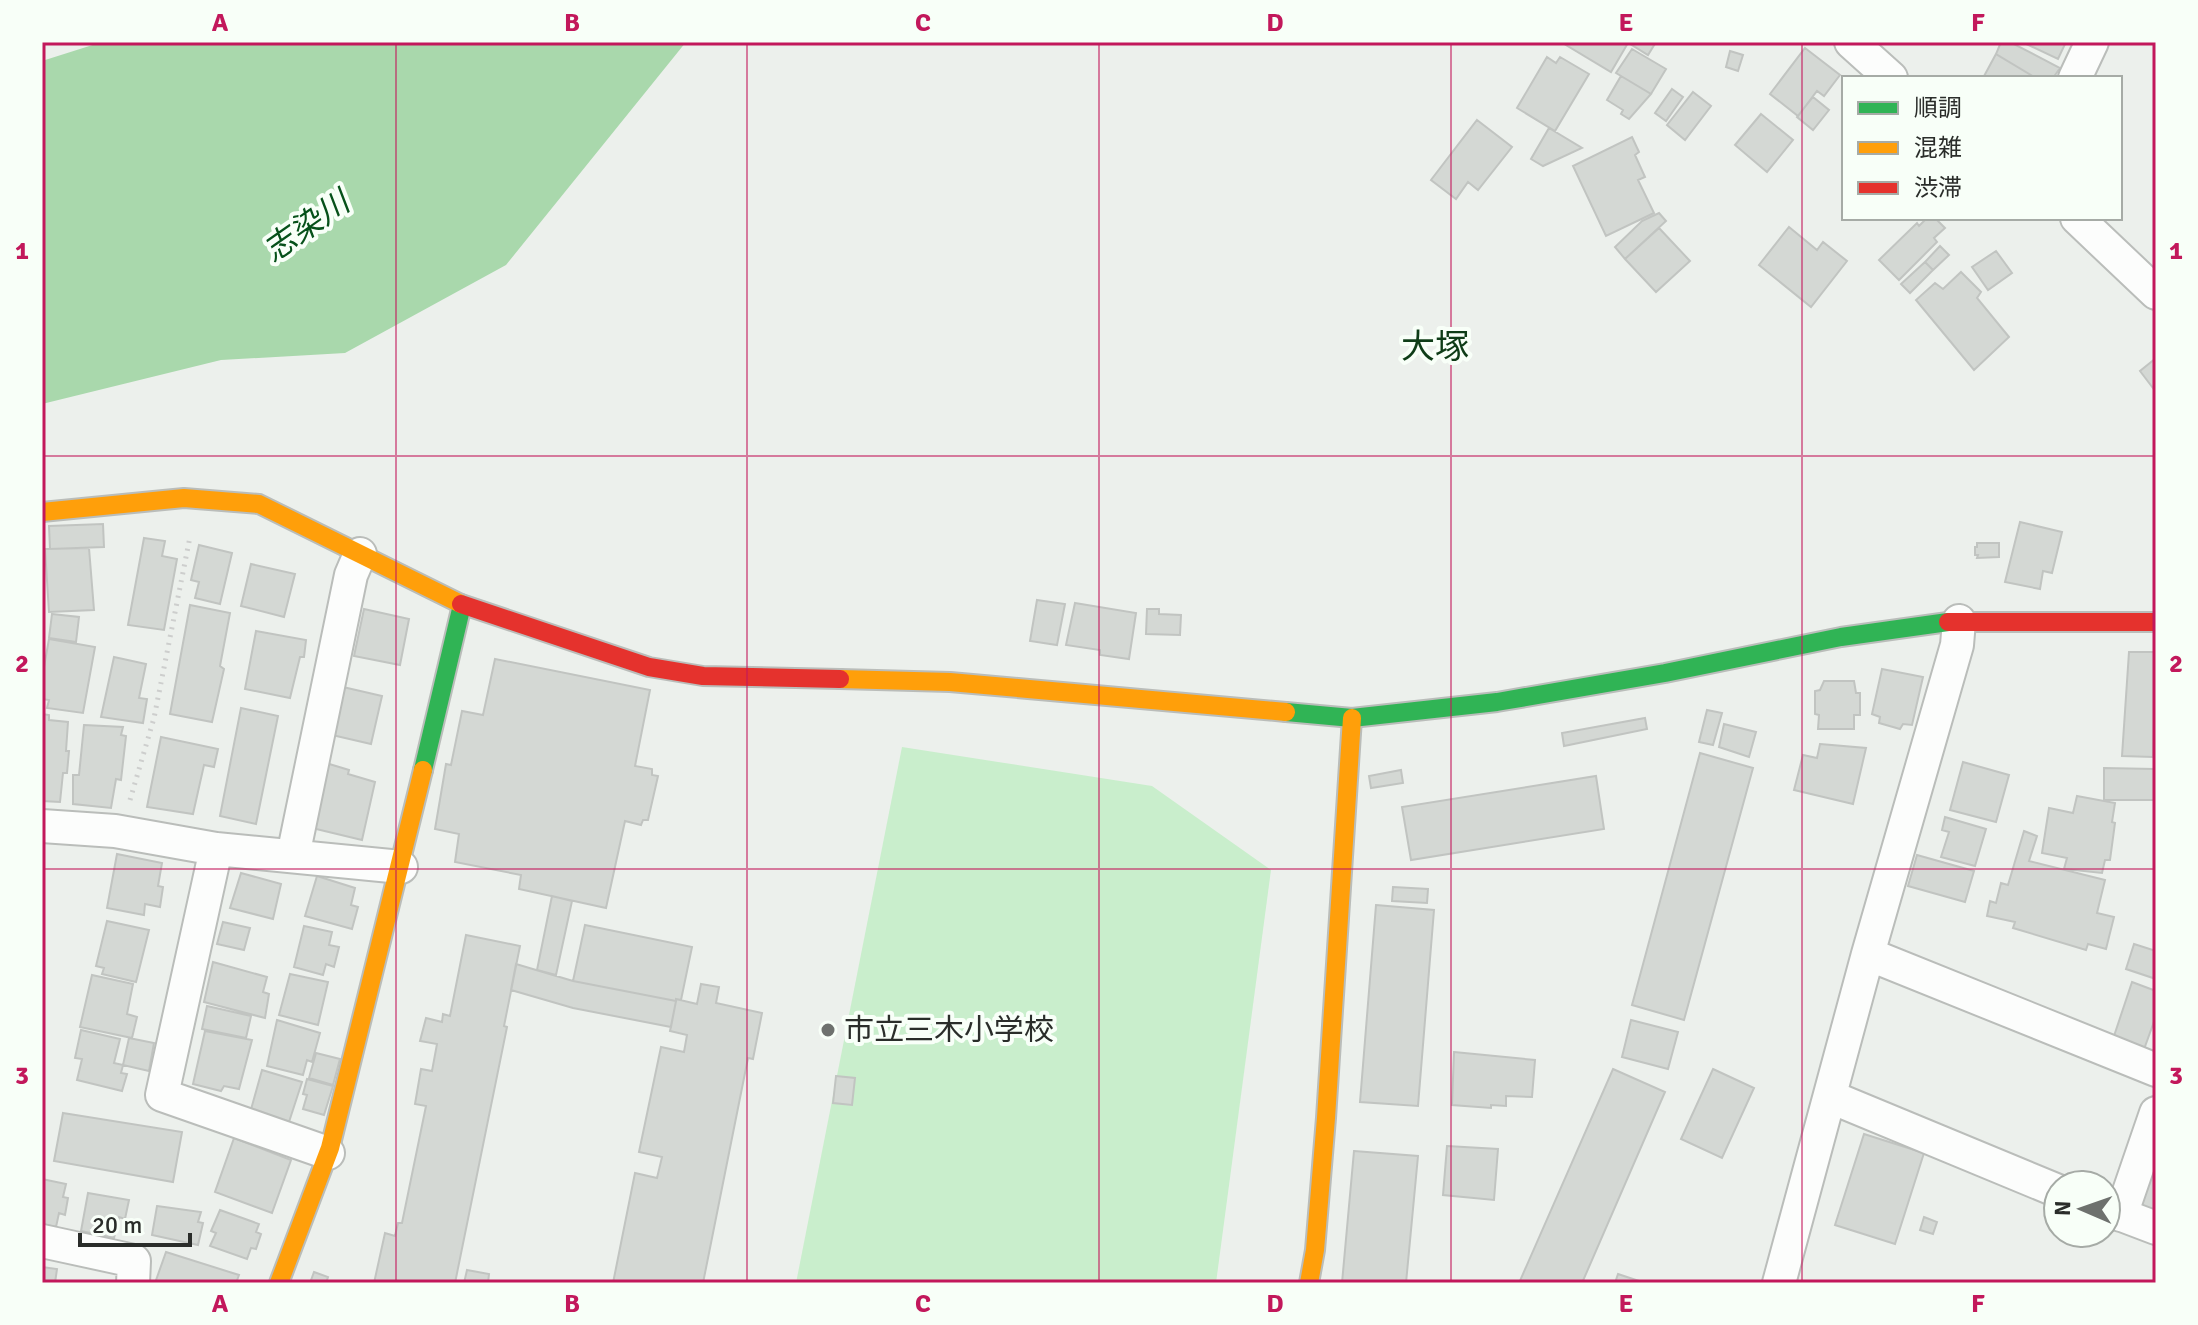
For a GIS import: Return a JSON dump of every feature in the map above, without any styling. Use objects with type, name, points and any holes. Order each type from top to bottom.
[{"type":"street","points":[[1851,42],[1889,76]]},
{"type":"street","points":[[2076,76],[2092,42]]},
{"type":"street","points":[[2079,220],[2156,293]]},
{"type":"street","points":[[42,512],[190,499],[259,504],[462,605],[649,667],[703,676],[950,682],[1352,718],[1497,702],[1665,673],[1841,637],[1959,621],[2156,622]]},
{"type":"street","points":[[293,856],[351,575],[360,554]]},
{"type":"street","points":[[279,1283],[328,1153],[401,867],[462,605]]},
{"type":"street","points":[[1779,1283],[1868,954],[1957,645],[1959,621]]},
{"type":"street","points":[[1309,1283],[1315,1250],[1326,1118],[1352,718]]},
{"type":"street","points":[[42,826],[125,833],[216,849],[401,867]]},
{"type":"street","points":[[216,849],[162,1095],[328,1153]]},
{"type":"street","points":[[1868,954],[2156,1070]]},
{"type":"street","points":[[1831,1097],[2042,1184]]},
{"type":"street","points":[[2122,1193],[2156,1113]]},
{"type":"street","points":[[2122,1215],[2156,1228]]},
{"type":"street","points":[[42,1241],[134,1261],[133,1283]]},
{"type":"path","points":[[125,833],[131,796],[154,718],[190,541],[190,499]]},
{"type":"shaded area","points":[[902,747],[1152,786],[1271,870],[1216,1283],[796,1283]]},
{"type":"water","name":"志染川","points":[[102,42],[686,42],[506,265],[345,353],[221,360],[42,404],[42,61]]},
{"type":"building","points":[[1561,42],[1627,42],[1628,43],[1611,72]]},
{"type":"building","points":[[1627,42],[1656,42],[1648,55]]},
{"type":"building","points":[[2001,42],[2010,42],[2060,68],[2054,76],[2033,76],[1996,54]]},
{"type":"building","points":[[2022,42],[2066,42],[2058,59]]},
{"type":"building","points":[[1805,48],[1840,75],[1824,96],[1817,91],[1798,116],[1770,94]]},
{"type":"building","points":[[1632,49],[1666,69],[1651,94],[1616,73]]},
{"type":"building","points":[[1730,51],[1743,55],[1738,71],[1726,67]]},
{"type":"building","points":[[1996,54],[2033,76],[1984,76]]},
{"type":"building","points":[[1547,57],[1556,63],[1560,57],[1589,74],[1555,131],[1517,108]]},
{"type":"building","points":[[1621,76],[1651,94],[1629,119],[1621,114],[1623,110],[1607,100]]},
{"type":"building","points":[[1672,89],[1683,97],[1666,121],[1655,113]]},
{"type":"building","points":[[1693,92],[1711,106],[1685,140],[1667,125]]},
{"type":"building","points":[[1813,97],[1829,110],[1813,130],[1797,117]]},
{"type":"building","points":[[1761,114],[1793,140],[1767,172],[1735,145]]},
{"type":"building","points":[[1477,120],[1512,147],[1478,190],[1468,182],[1456,199],[1431,180]]},
{"type":"building","points":[[1549,128],[1582,148],[1543,166],[1531,159]]},
{"type":"building","points":[[1632,137],[1639,152],[1635,155],[1645,177],[1638,180],[1654,213],[1606,236],[1573,166]]},
{"type":"building","points":[[1659,213],[1666,221],[1625,259],[1615,247],[1642,221]]},
{"type":"building","points":[[1925,220],[1937,220],[1945,228],[1934,238],[1937,242],[1899,280],[1879,260],[1917,223],[1919,226]]},
{"type":"building","points":[[1789,227],[1817,250],[1823,242],[1847,261],[1811,307],[1759,265]]},
{"type":"building","points":[[1659,228],[1690,261],[1656,292],[1625,259]]},
{"type":"building","points":[[1940,246],[1949,255],[1933,270],[1925,262]]},
{"type":"building","points":[[1996,251],[2012,273],[1988,290],[1972,267]]},
{"type":"building","points":[[1925,262],[1933,270],[1910,293],[1901,284]]},
{"type":"building","points":[[1961,272],[1981,292],[1977,298],[2009,337],[1974,370],[1916,300],[1935,283],[1943,289]]},
{"type":"building","points":[[2156,358],[2156,392],[2140,371]]},
{"type":"building","points":[[2020,522],[2062,532],[2052,573],[2043,571],[2040,589],[2005,582]]},
{"type":"building","points":[[103,524],[104,547],[50,549],[49,526]]},
{"type":"building","points":[[144,538],[165,541],[162,556],[177,559],[164,630],[128,625]]},
{"type":"building","points":[[1977,543],[1999,543],[1999,557],[1977,558]]},
{"type":"building","points":[[199,545],[232,553],[220,604],[195,598],[199,582],[191,580]]},
{"type":"building","points":[[89,548],[94,610],[49,612],[45,549]]},
{"type":"building","points":[[251,564],[295,574],[284,617],[241,606]]},
{"type":"building","points":[[1037,600],[1065,604],[1057,645],[1030,641]]},
{"type":"building","points":[[1075,603],[1136,613],[1129,659],[1100,655],[1100,650],[1066,645]]},
{"type":"building","points":[[190,605],[230,613],[220,666],[224,669],[212,722],[170,714]]},
{"type":"building","points":[[364,609],[409,619],[400,665],[354,656]]},
{"type":"building","points":[[1147,609],[1159,609],[1159,614],[1181,615],[1180,635],[1146,634]]},
{"type":"building","points":[[52,614],[79,617],[76,642],[49,638]]},
{"type":"building","points":[[256,631],[306,640],[304,657],[300,657],[290,698],[245,689]]},
{"type":"building","points":[[49,639],[95,647],[83,713],[47,708],[49,700],[42,699],[42,678]]},
{"type":"building","points":[[2129,652],[2156,652],[2153,757],[2122,756]]},
{"type":"building","points":[[114,657],[146,664],[139,698],[147,699],[143,723],[101,717]]},
{"type":"building","points":[[495,659],[650,690],[635,766],[652,769],[652,775],[658,776],[648,820],[643,820],[641,825],[625,821],[606,908],[519,889],[521,875],[455,862],[459,834],[435,829],[446,764],[451,765],[462,711],[483,715]]},
{"type":"building","points":[[1882,669],[1923,677],[1912,725],[1903,724],[1900,729],[1879,723],[1880,717],[1872,714]]},
{"type":"building","points":[[1824,681],[1854,681],[1856,693],[1860,693],[1860,715],[1854,715],[1854,729],[1818,729],[1815,691],[1820,690]]},
{"type":"building","points":[[343,687],[382,696],[371,744],[332,735]]},
{"type":"building","points":[[241,708],[278,716],[256,824],[220,816]]},
{"type":"building","points":[[1707,710],[1722,713],[1713,745],[1699,742]]},
{"type":"building","points":[[42,714],[49,715],[49,720],[68,722],[67,773],[63,773],[60,802],[42,801]]},
{"type":"building","points":[[1645,718],[1647,729],[1564,746],[1562,733]]},
{"type":"building","points":[[1724,724],[1756,732],[1749,757],[1719,747]]},
{"type":"building","points":[[84,725],[123,727],[121,735],[126,736],[121,780],[116,779],[111,808],[73,804],[73,775],[79,775]]},
{"type":"building","points":[[161,737],[218,749],[214,767],[204,765],[193,814],[147,807]]},
{"type":"building","points":[[1820,744],[1866,748],[1853,804],[1794,790],[1803,755],[1817,758]]},
{"type":"building","points":[[1700,753],[1753,768],[1684,1020],[1632,1005]]},
{"type":"building","points":[[1963,762],[2009,775],[1996,822],[1950,810]]},
{"type":"building","points":[[326,763],[375,782],[362,840],[312,828]]},
{"type":"building","points":[[2104,768],[2154,769],[2154,800],[2104,800]]},
{"type":"building","points":[[1401,770],[1403,783],[1371,788],[1369,776]]},
{"type":"building","points":[[1596,776],[1604,829],[1411,860],[1402,807]]},
{"type":"building","points":[[2077,796],[2115,803],[2110,860],[2105,860],[2102,873],[2064,869],[2067,858],[2042,853],[2049,808],[2073,813]]},
{"type":"building","points":[[1945,817],[1986,829],[1975,866],[1941,857],[1949,832],[1942,830]]},
{"type":"building","points":[[2024,831],[2037,836],[2029,861],[2105,880],[2097,913],[2114,917],[2106,949],[2088,944],[2086,950],[2013,928],[2015,922],[1987,916],[1990,901],[1996,903],[2001,883],[2008,885]]},
{"type":"building","points":[[117,854],[162,863],[158,886],[163,887],[160,907],[145,904],[144,915],[107,908]]},
{"type":"building","points":[[1917,855],[1974,871],[1965,902],[1908,886]]},
{"type":"building","points":[[241,873],[281,884],[273,919],[230,908]]},
{"type":"building","points":[[317,876],[355,888],[351,905],[358,907],[352,929],[305,916]]},
{"type":"building","points":[[1393,887],[1428,889],[1427,903],[1392,901]]},
{"type":"building","points":[[552,896],[572,901],[556,975],[537,970]]},
{"type":"building","points":[[1376,905],[1434,910],[1418,1106],[1360,1102]]},
{"type":"building","points":[[107,921],[149,930],[136,982],[102,974],[104,968],[96,966]]},
{"type":"building","points":[[223,922],[250,928],[244,950],[217,944]]},
{"type":"building","points":[[585,925],[692,947],[681,1000],[573,981]]},
{"type":"building","points":[[304,926],[332,932],[329,945],[339,947],[334,967],[326,964],[323,975],[294,967]]},
{"type":"building","points":[[466,935],[520,946],[504,1026],[507,1027],[455,1283],[374,1283],[385,1233],[395,1236],[398,1223],[402,1223],[426,1106],[415,1104],[421,1069],[432,1071],[437,1044],[420,1041],[426,1018],[442,1022],[443,1014],[450,1016]]},
{"type":"building","points":[[2134,944],[2156,951],[2156,979],[2126,969]]},
{"type":"building","points":[[213,962],[267,977],[263,992],[269,994],[265,1018],[204,1002]]},
{"type":"building","points":[[516,964],[573,981],[676,1001],[671,1027],[573,1008],[511,990]]},
{"type":"building","points":[[290,974],[328,982],[318,1025],[279,1015]]},
{"type":"building","points":[[92,975],[133,984],[127,1014],[137,1017],[132,1038],[80,1027]]},
{"type":"building","points":[[2132,982],[2156,991],[2156,1016],[2143,1052],[2112,1042]]},
{"type":"building","points":[[701,984],[719,987],[716,1003],[762,1013],[753,1059],[748,1058],[703,1283],[613,1283],[635,1173],[657,1178],[662,1157],[639,1152],[661,1047],[684,1052],[687,1035],[670,1031],[676,999],[697,1004]]},
{"type":"building","points":[[207,1006],[251,1016],[246,1038],[202,1029]]},
{"type":"building","points":[[277,1020],[320,1033],[312,1062],[307,1060],[303,1075],[267,1066]]},
{"type":"building","points":[[1631,1020],[1678,1032],[1668,1069],[1622,1057]]},
{"type":"building","points":[[81,1030],[120,1039],[114,1063],[123,1065],[121,1073],[127,1074],[122,1091],[77,1080],[82,1059],[75,1058]]},
{"type":"building","points":[[205,1031],[252,1040],[239,1089],[224,1086],[221,1091],[193,1084]]},
{"type":"building","points":[[129,1038],[154,1043],[149,1071],[123,1065]]},
{"type":"building","points":[[1454,1052],[1535,1060],[1532,1097],[1506,1096],[1506,1106],[1491,1105],[1491,1108],[1452,1105]]},
{"type":"building","points":[[316,1053],[340,1059],[333,1085],[309,1078]]},
{"type":"building","points":[[1613,1069],[1665,1092],[1582,1283],[1519,1283]]},
{"type":"building","points":[[1713,1069],[1754,1088],[1722,1158],[1681,1139]]},
{"type":"building","points":[[262,1070],[302,1082],[288,1125],[250,1113]]},
{"type":"building","points":[[836,1076],[855,1078],[852,1105],[833,1103]]},
{"type":"building","points":[[307,1079],[333,1086],[324,1115],[303,1109]]},
{"type":"building","points":[[63,1113],[182,1132],[173,1182],[54,1161]]},
{"type":"building","points":[[1864,1134],[1924,1153],[1895,1244],[1835,1225]]},
{"type":"building","points":[[234,1138],[291,1160],[272,1213],[215,1192]]},
{"type":"building","points":[[1447,1146],[1498,1149],[1494,1200],[1443,1195]]},
{"type":"building","points":[[1354,1151],[1418,1156],[1406,1283],[1342,1283]]},
{"type":"building","points":[[2142,1163],[2156,1167],[2156,1218],[2127,1208]]},
{"type":"building","points":[[42,1179],[66,1184],[63,1197],[68,1198],[65,1215],[59,1213],[56,1227],[42,1224]]},
{"type":"building","points":[[88,1193],[129,1200],[125,1219],[119,1217],[114,1238],[81,1231]]},
{"type":"building","points":[[157,1206],[201,1212],[198,1222],[203,1223],[198,1245],[152,1235]]},
{"type":"building","points":[[220,1210],[259,1224],[256,1232],[261,1234],[256,1249],[251,1248],[247,1259],[210,1246],[216,1233],[211,1231]]},
{"type":"building","points":[[1924,1217],[1937,1222],[1933,1234],[1920,1230]]},
{"type":"building","points":[[166,1252],[239,1275],[236,1283],[155,1283]]},
{"type":"building","points":[[42,1267],[57,1269],[55,1283],[42,1283]]},
{"type":"building","points":[[467,1270],[489,1274],[488,1283],[464,1283]]},
{"type":"building","points":[[314,1272],[328,1277],[326,1283],[310,1283]]},
{"type":"building","points":[[1618,1274],[1645,1283],[1615,1283]]},
{"type":"traffic: fast","points":[[423,770],[462,605]]},
{"type":"traffic: fast","points":[[1286,712],[1352,718],[1497,702],[1665,673],[1841,637],[1948,622]]},
{"type":"traffic: slow","points":[[42,512],[184,498],[259,504],[461,604]]},
{"type":"traffic: slow","points":[[840,679],[950,682],[1286,712]]},
{"type":"traffic: slow","points":[[1309,1283],[1315,1250],[1326,1118],[1352,718]]},
{"type":"traffic: slow","points":[[279,1283],[330,1148],[423,770]]},
{"type":"traffic: jam","points":[[461,604],[649,667],[703,676],[840,679]]},
{"type":"traffic: jam","points":[[1948,622],[2156,622]]},
{"type":"place","name":"市立三木小学校","points":[[828,1030]]},
{"type":"district","name":"大塚","points":[[1435,346]]}]
